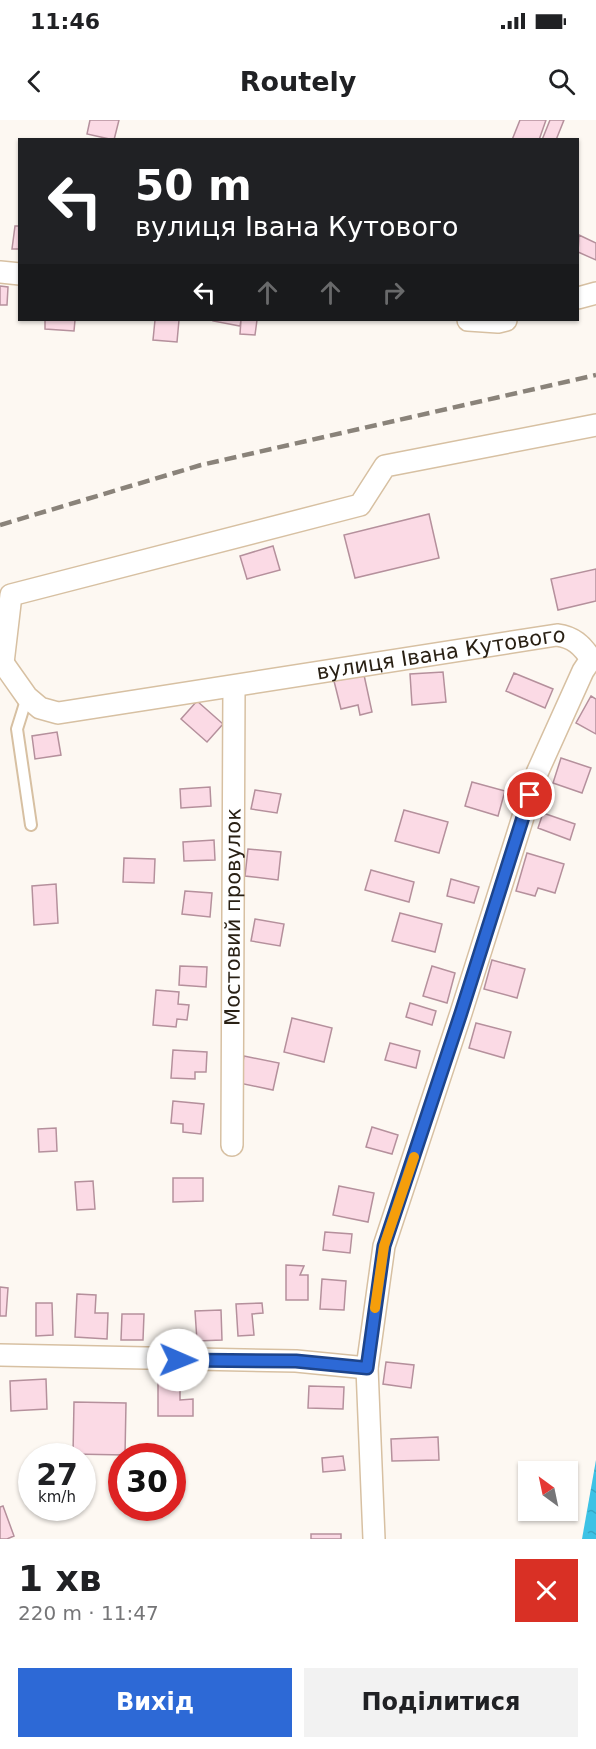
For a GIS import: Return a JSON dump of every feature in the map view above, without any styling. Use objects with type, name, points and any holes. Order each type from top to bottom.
[{"type":"street","points":[[0,272],[18,274]]},
{"type":"street","points":[[579,298],[596,293]]},
{"type":"street","points":[[483,321],[502,321]]},
{"type":"street","points":[[2,663],[11,595],[360,505],[385,466],[596,425]]},
{"type":"street","name":"вулиця Івана Кутового","points":[[2,663],[27,697],[40,708],[58,713],[557,635],[576,641],[591,658],[537,773],[384,1246],[367,1368],[374,1539]]},
{"type":"street","name":"Мостовий провулок","points":[[232,1145],[234,687]]},
{"type":"street","points":[[0,1355],[296,1361],[367,1368]]},
{"type":"lane","points":[[27,697],[17,729],[31,825]]},
{"type":"water","points":[[596,1460],[596,1539],[582,1539]]},
{"type":"building","points":[[90,120],[119,120],[114,138],[87,134]]},
{"type":"building","points":[[520,120],[546,120],[540,138],[513,138]]},
{"type":"building","points":[[550,120],[564,120],[557,138],[543,138]]},
{"type":"building","points":[[15,226],[18,226],[18,249],[12,249]]},
{"type":"building","points":[[579,235],[596,243],[596,260],[579,252]]},
{"type":"building","points":[[0,286],[8,287],[7,305],[0,305]]},
{"type":"building","points":[[45,321],[75,321],[74,331],[45,329]]},
{"type":"building","points":[[155,321],[179,321],[177,342],[153,340]]},
{"type":"building","points":[[213,321],[241,321],[240,326]]},
{"type":"building","points":[[241,321],[257,321],[255,335],[240,334]]},
{"type":"building","points":[[429,514],[439,558],[355,578],[344,535]]},
{"type":"building","points":[[273,546],[280,570],[247,579],[240,556]]},
{"type":"building","points":[[596,569],[596,601],[558,610],[551,579]]},
{"type":"building","points":[[443,672],[446,702],[412,705],[410,674]]},
{"type":"building","points":[[514,673],[553,689],[545,708],[506,691]]},
{"type":"building","points":[[364,675],[372,712],[360,715],[358,705],[341,709],[334,681]]},
{"type":"building","points":[[591,696],[596,699],[596,734],[576,723]]},
{"type":"building","points":[[197,701],[223,724],[207,742],[181,719]]},
{"type":"building","points":[[57,732],[61,755],[35,759],[32,736]]},
{"type":"building","points":[[561,758],[591,768],[582,793],[553,783]]},
{"type":"building","points":[[472,782],[505,791],[498,816],[465,806]]},
{"type":"building","points":[[210,787],[211,806],[181,808],[180,789]]},
{"type":"building","points":[[255,790],[281,794],[277,813],[251,809]]},
{"type":"building","points":[[404,810],[448,822],[439,853],[395,841]]},
{"type":"building","points":[[543,813],[575,824],[570,840],[538,828]]},
{"type":"building","points":[[214,840],[215,860],[184,861],[183,842]]},
{"type":"building","points":[[248,849],[281,852],[278,880],[245,876]]},
{"type":"building","points":[[527,853],[564,864],[555,893],[538,888],[535,896],[516,891]]},
{"type":"building","points":[[124,858],[155,859],[154,883],[123,882]]},
{"type":"building","points":[[371,870],[414,882],[409,902],[365,890]]},
{"type":"building","points":[[451,879],[479,887],[474,903],[447,896]]},
{"type":"building","points":[[56,884],[58,923],[34,925],[32,886]]},
{"type":"building","points":[[185,891],[212,893],[210,917],[182,914]]},
{"type":"building","points":[[400,913],[442,924],[435,952],[392,941]]},
{"type":"building","points":[[255,919],[284,924],[280,946],[251,941]]},
{"type":"building","points":[[492,960],[525,969],[517,998],[484,989]]},
{"type":"building","points":[[180,966],[207,967],[206,987],[179,985]]},
{"type":"building","points":[[432,966],[455,973],[447,1003],[423,996]]},
{"type":"building","points":[[156,990],[179,992],[178,1004],[189,1005],[187,1020],[177,1019],[176,1027],[153,1025]]},
{"type":"building","points":[[410,1003],[436,1011],[432,1025],[406,1017]]},
{"type":"building","points":[[292,1018],[332,1028],[324,1062],[284,1052]]},
{"type":"building","points":[[476,1023],[511,1032],[504,1058],[469,1048]]},
{"type":"building","points":[[390,1043],[420,1051],[416,1068],[385,1060]]},
{"type":"building","points":[[173,1050],[207,1052],[206,1072],[195,1072],[195,1079],[171,1078]]},
{"type":"building","points":[[244,1056],[279,1063],[273,1090],[239,1083]]},
{"type":"building","points":[[173,1101],[204,1104],[201,1134],[183,1132],[183,1124],[171,1123]]},
{"type":"building","points":[[372,1127],[398,1135],[392,1154],[366,1147]]},
{"type":"building","points":[[56,1128],[57,1151],[39,1152],[38,1129]]},
{"type":"building","points":[[173,1178],[203,1178],[203,1201],[173,1202]]},
{"type":"building","points":[[93,1181],[95,1209],[77,1210],[75,1182]]},
{"type":"building","points":[[339,1186],[374,1193],[368,1222],[333,1215]]},
{"type":"building","points":[[325,1232],[352,1234],[350,1253],[323,1250]]},
{"type":"building","points":[[286,1265],[304,1266],[300,1275],[308,1275],[308,1300],[286,1300]]},
{"type":"building","points":[[322,1279],[346,1281],[344,1310],[320,1309]]},
{"type":"building","points":[[0,1287],[8,1288],[6,1316],[0,1316]]},
{"type":"building","points":[[77,1294],[96,1295],[95,1313],[108,1313],[107,1339],[75,1337]]},
{"type":"building","points":[[36,1303],[52,1303],[53,1335],[36,1336]]},
{"type":"building","points":[[262,1303],[263,1313],[252,1314],[254,1335],[238,1336],[236,1304]]},
{"type":"building","points":[[221,1310],[222,1340],[197,1341],[195,1311]]},
{"type":"building","points":[[122,1314],[144,1314],[143,1340],[121,1340]]},
{"type":"building","points":[[386,1362],[414,1365],[411,1388],[383,1384]]},
{"type":"building","points":[[46,1379],[47,1409],[11,1411],[10,1381]]},
{"type":"building","points":[[158,1382],[180,1382],[180,1400],[193,1399],[193,1416],[158,1416]]},
{"type":"building","points":[[309,1386],[344,1387],[343,1409],[308,1408]]},
{"type":"building","points":[[74,1402],[126,1403],[125,1443],[108,1443],[108,1455],[96,1454],[96,1443],[73,1443]]},
{"type":"building","points":[[438,1437],[439,1460],[392,1461],[391,1439]]},
{"type":"building","points":[[343,1456],[345,1470],[323,1472],[322,1458]]},
{"type":"building","points":[[3,1506],[14,1536],[7,1539],[0,1539],[0,1507]]},
{"type":"building","points":[[311,1534],[341,1534],[341,1539],[311,1539]]},
{"type":"railway","points":[[0,525],[201,465],[596,375]]},
{"type":"slow traffic","points":[[375,1308],[384,1246],[414,1157]]},
{"type":"route","points":[[178,1360],[296,1361],[367,1368],[384,1246],[530,795]]}]
